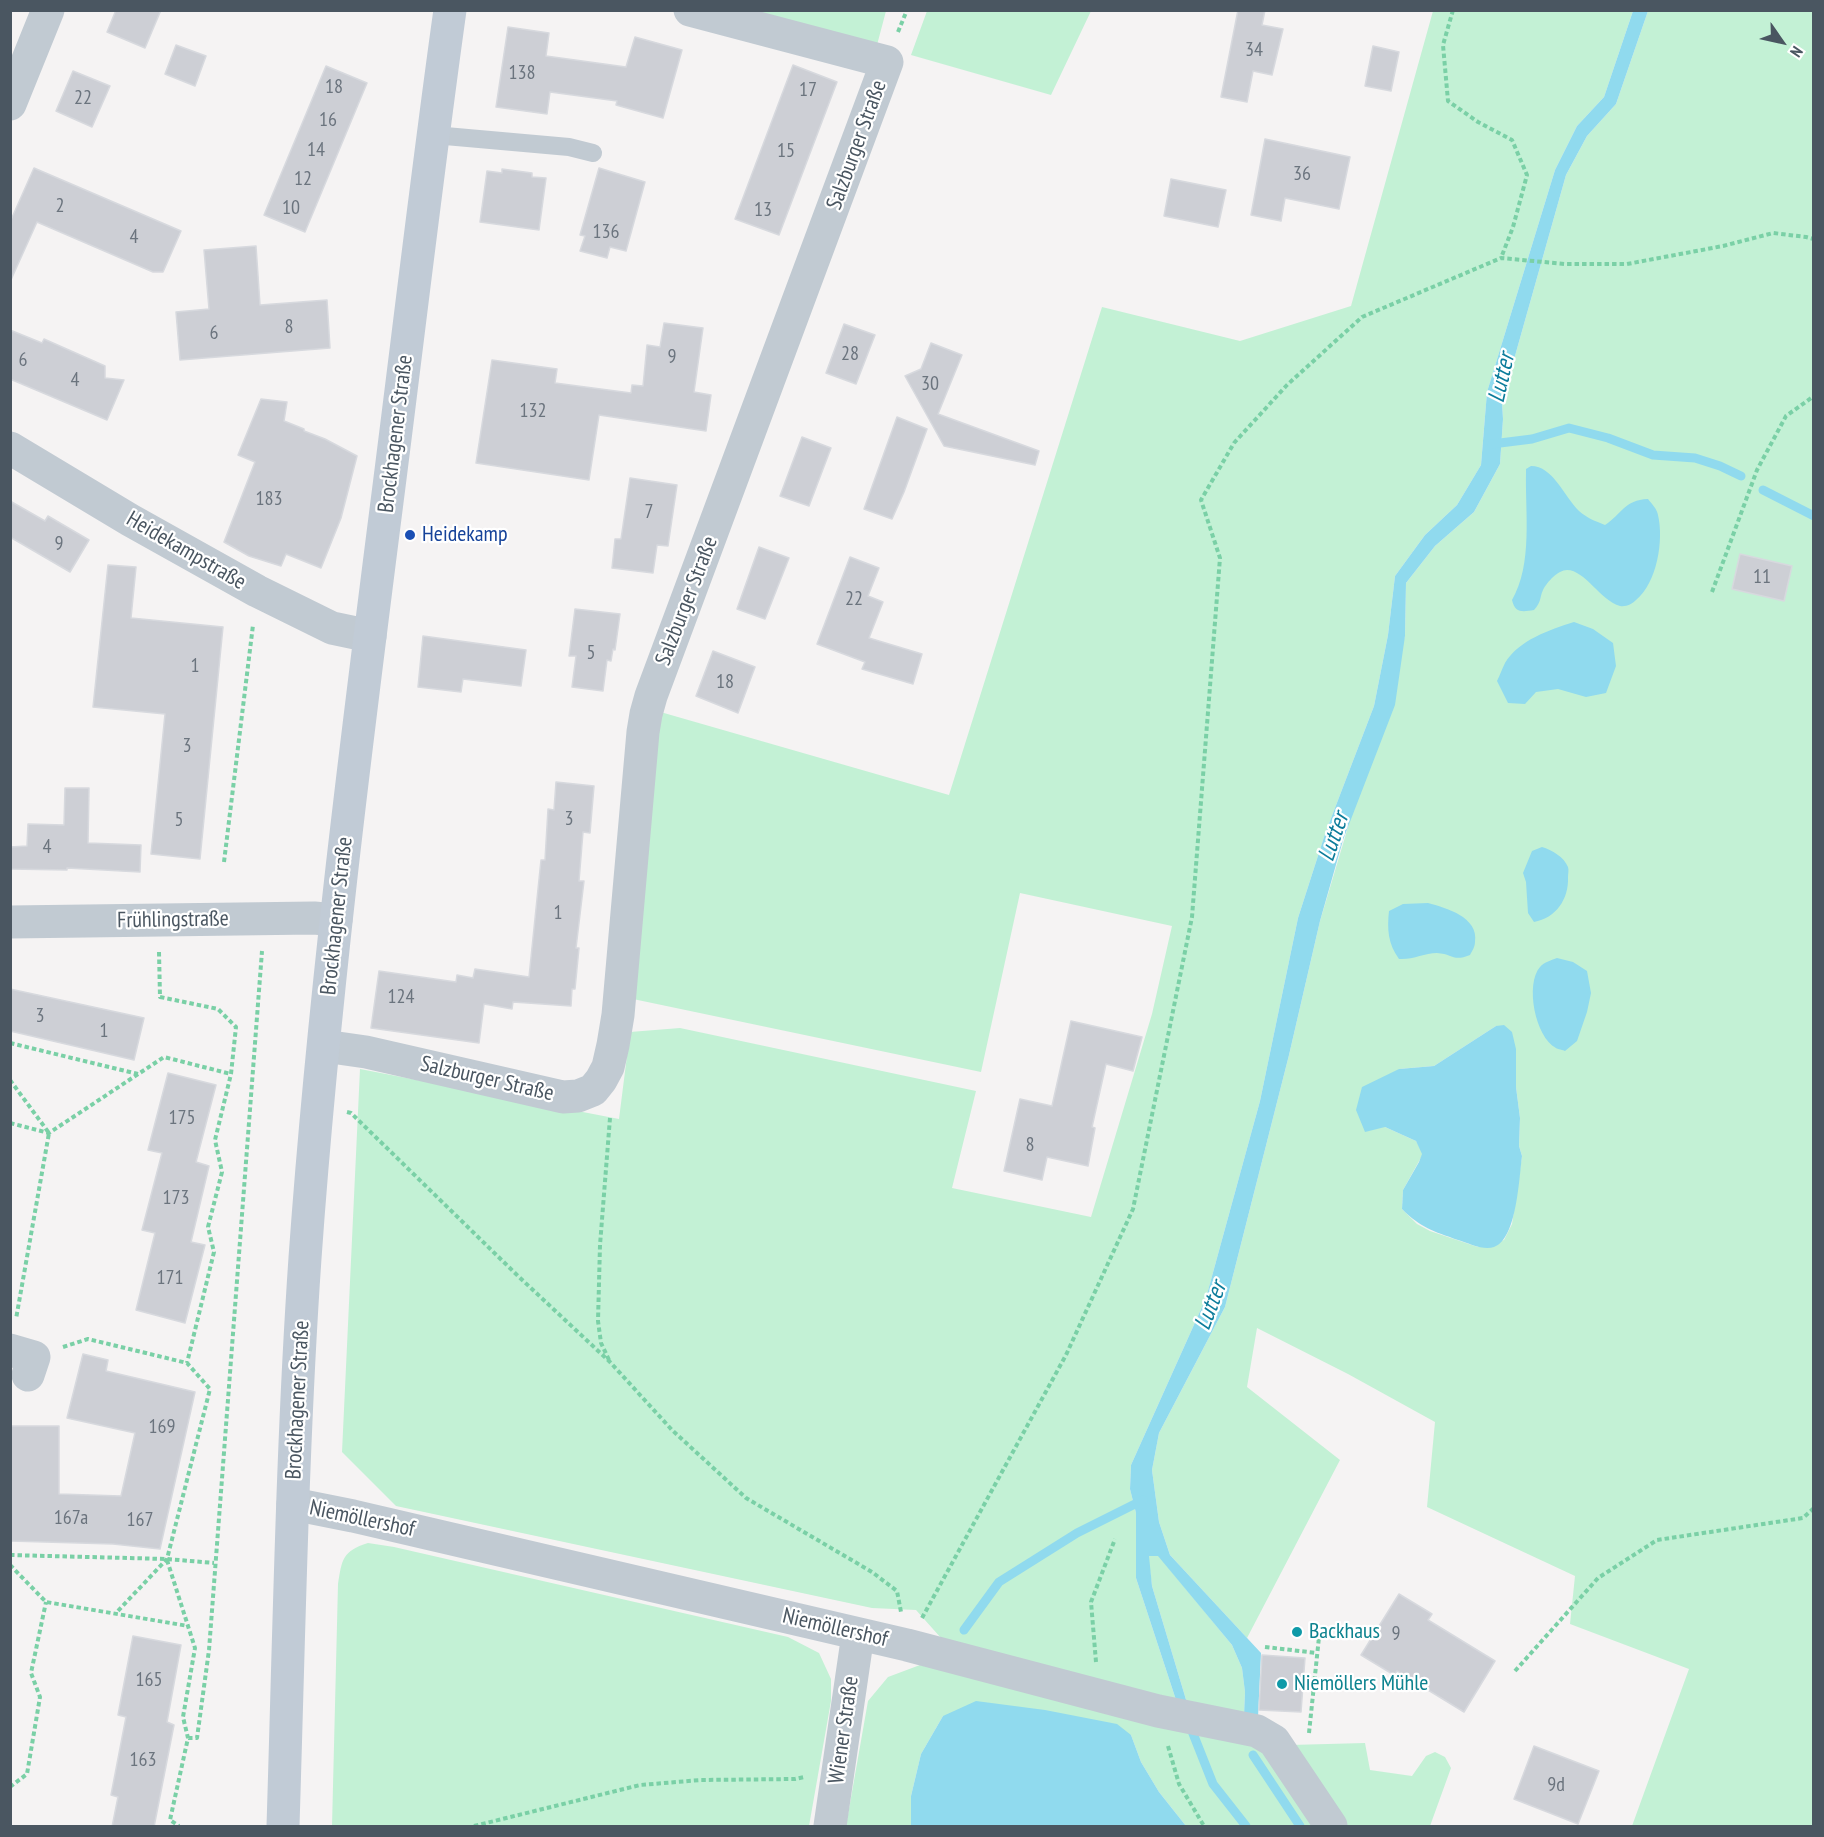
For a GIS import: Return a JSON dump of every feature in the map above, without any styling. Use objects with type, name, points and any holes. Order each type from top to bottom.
[{"type":"main road","name":"Brockhagener Straße","points":[[283,1827],[293,1504],[305,1259],[324,1046],[336,920],[370,636],[450,10]]},
{"type":"street","points":[[10,104],[48,10]]},
{"type":"street","name":"Salzburger Straße","points":[[324,1046],[366,1052],[563,1097],[578,1096],[592,1090],[608,1067],[618,1015],[646,714],[887,62],[690,10]]},
{"type":"street","name":"Heidekampstraße","points":[[10,448],[130,520],[256,591],[332,628],[370,636]]},
{"type":"street","name":"Frühlingstraße","points":[[10,922],[264,918],[336,920]]},
{"type":"street","name":"Niemöllershof","points":[[293,1504],[907,1645],[1158,1711],[1257,1731],[1274,1741],[1331,1827]]},
{"type":"street","name":"Wiener Straße","points":[[830,1827],[858,1634]]},
{"type":"lane","points":[[434,135],[569,147],[593,153]]},
{"type":"path","points":[[1453,10],[1443,45],[1448,101],[1478,122],[1512,140],[1527,175],[1503,258]]},
{"type":"path","points":[[907,1645],[1066,1354],[1133,1209],[1192,917],[1220,558],[1201,500],[1234,443],[1287,385],[1362,317],[1503,258],[1565,264],[1627,264],[1723,246],[1773,233],[1814,239]]},
{"type":"path","points":[[1712,592],[1757,470],[1786,416],[1814,396]]},
{"type":"path","points":[[224,862],[256,591]]},
{"type":"path","points":[[188,1738],[197,1738],[209,1650],[264,918]]},
{"type":"path","points":[[159,920],[160,997],[218,1009],[236,1028],[231,1074],[215,1140],[222,1172],[208,1227],[214,1252],[187,1362]]},
{"type":"path","points":[[10,1043],[139,1074]]},
{"type":"path","points":[[10,1123],[49,1133],[164,1057],[231,1074]]},
{"type":"path","points":[[10,1080],[49,1133],[22,1351],[88,1339],[187,1362],[210,1389],[167,1559],[116,1614]]},
{"type":"path","points":[[592,1090],[608,1109],[610,1116],[600,1245],[598,1321],[601,1343],[610,1362]]},
{"type":"path","points":[[340,1111],[351,1113],[610,1362],[672,1430],[746,1498],[872,1572],[897,1591],[907,1645]]},
{"type":"path","points":[[1515,1671],[1598,1578],[1657,1540],[1803,1518],[1814,1508]]},
{"type":"path","points":[[1100,1696],[1090,1602],[1114,1539]]},
{"type":"path","points":[[10,1555],[167,1559],[214,1563]]},
{"type":"path","points":[[167,1559],[195,1648],[183,1717],[188,1738],[170,1820],[179,1827]]},
{"type":"path","points":[[10,1565],[45,1602],[188,1626]]},
{"type":"path","points":[[10,1787],[27,1773],[40,1697],[31,1673],[45,1602]]},
{"type":"path","points":[[1309,1734],[1319,1637]]},
{"type":"path","points":[[1265,1647],[1317,1653]]},
{"type":"path","points":[[1158,1711],[1179,1784],[1204,1827]]},
{"type":"path","points":[[474,1827],[640,1785],[701,1780],[795,1779],[838,1772]]},
{"type":"green space","points":[[927,10],[1091,11],[1051,95],[911,55]]},
{"type":"green space","points":[[751,11],[886,11],[877,45]]},
{"type":"green space","points":[[1433,11],[1633,11],[1604,97],[1577,126],[1555,170],[1487,392],[1481,465],[1457,505],[1425,535],[1395,576],[1388,635],[1374,706],[1325,834],[1298,918],[1260,1101],[1206,1298],[1131,1465],[1130,1489],[1136,1513],[1136,1578],[1176,1700],[941,1638],[916,1610],[872,1608],[396,1506],[342,1452],[360,1069],[619,1119],[630,1032],[680,1028],[976,1091],[952,1188],[1091,1217],[1152,1014],[1172,926],[1020,893],[981,1072],[633,999],[657,711],[949,795],[1102,307],[1240,341],[1351,306]]},
{"type":"green space","points":[[1648,11],[1813,11],[1813,1826],[1632,1826],[1689,1669],[1570,1624],[1575,1576],[1427,1507],[1435,1422],[1348,1374],[1257,1328],[1247,1387],[1340,1460],[1247,1638],[1170,1555],[1159,1522],[1152,1470],[1159,1433],[1225,1307],[1289,1055],[1320,921],[1405,636],[1406,583],[1435,546],[1474,512],[1500,464],[1502,402],[1566,175],[1587,136],[1616,104]],"holes":[[[1496,1026],[1516,1087],[1520,1118],[1519,1146],[1522,1156],[1512,1224],[1504,1240],[1478,1247],[1430,1231],[1417,1224],[1402,1209],[1403,1190],[1423,1154],[1416,1141],[1385,1127],[1399,1069],[1434,1066]]]},
{"type":"green space","points":[[368,1543],[788,1637],[819,1653],[831,1679],[831,1701],[809,1826],[332,1826],[338,1584],[342,1563],[348,1553]]},
{"type":"green space","points":[[1158,1555],[1232,1645],[1242,1668],[1245,1692],[1244,1715],[1187,1703],[1152,1586],[1148,1556]]},
{"type":"green space","points":[[920,1665],[1261,1745],[1314,1826],[1186,1826],[1159,1792],[1141,1762],[1131,1735],[943,1716],[921,1754],[911,1796],[911,1826],[846,1826],[868,1701],[888,1677]]},
{"type":"green space","points":[[1365,1743],[1370,1770],[1412,1776],[1426,1756],[1435,1752],[1445,1757],[1451,1768],[1430,1826],[1344,1826],[1290,1745]]},
{"type":"water","points":[[1633,11],[1648,11],[1616,104],[1587,136],[1566,175],[1502,402],[1500,464],[1474,512],[1435,546],[1406,583],[1405,636],[1395,705],[1343,840],[1320,921],[1289,1055],[1225,1307],[1159,1433],[1152,1470],[1159,1522],[1170,1555],[1261,1653],[1258,1717],[1244,1715],[1245,1692],[1242,1668],[1232,1645],[1158,1556],[1149,1556],[1152,1586],[1187,1703],[1176,1700],[1136,1578],[1136,1513],[1130,1489],[1131,1465],[1206,1298],[1260,1101],[1298,918],[1325,834],[1374,706],[1388,635],[1395,576],[1425,535],[1457,505],[1481,465],[1487,392],[1555,170],[1577,126],[1604,97]]},
{"type":"water","points":[[1531,466],[1546,471],[1582,513],[1605,525],[1634,502],[1648,499],[1653,505],[1660,525],[1657,560],[1649,583],[1629,605],[1620,606],[1613,603],[1587,580],[1574,571],[1567,570],[1557,574],[1547,584],[1534,610],[1523,611],[1515,607],[1512,600],[1519,586],[1525,554],[1526,469]]},
{"type":"water","points":[[1574,622],[1593,629],[1613,643],[1616,666],[1606,693],[1586,697],[1558,689],[1536,692],[1525,704],[1508,703],[1497,681],[1511,655],[1535,637]]},
{"type":"water","points":[[1542,847],[1564,860],[1568,867],[1568,885],[1563,900],[1555,912],[1534,922],[1528,913],[1526,882],[1523,873],[1532,851]]},
{"type":"water","points":[[1428,903],[1460,915],[1472,926],[1475,942],[1470,955],[1456,958],[1437,953],[1399,959],[1389,936],[1389,911],[1403,904]]},
{"type":"water","points":[[1557,958],[1573,962],[1587,971],[1591,993],[1577,1041],[1565,1051],[1549,1042],[1534,1010],[1533,985],[1536,975],[1546,962]]},
{"type":"water","points":[[1504,1025],[1512,1032],[1516,1049],[1516,1087],[1520,1118],[1519,1146],[1522,1156],[1516,1207],[1508,1232],[1502,1242],[1494,1247],[1486,1248],[1471,1245],[1428,1228],[1415,1221],[1402,1209],[1403,1190],[1422,1154],[1416,1141],[1385,1127],[1365,1132],[1356,1110],[1362,1087],[1399,1069],[1434,1066],[1496,1026]]},
{"type":"water","points":[[976,1701],[1045,1710],[1117,1724],[1131,1735],[1141,1762],[1159,1792],[1186,1826],[911,1826],[911,1796],[921,1754],[943,1716]]},
{"type":"building","points":[[116,10],[161,10],[145,48],[107,32]]},
{"type":"building","points":[[1238,10],[1265,10],[1262,25],[1283,29],[1272,75],[1253,71],[1247,102],[1221,97]]},
{"type":"building","points":[[508,27],[549,33],[546,56],[626,67],[635,37],[682,50],[663,118],[616,105],[617,101],[550,92],[547,114],[496,107]]},
{"type":"building","points":[[176,45],[206,56],[195,86],[165,74]]},
{"type":"building","points":[[1373,46],[1399,52],[1391,91],[1365,86]]},
{"type":"building","points":[[793,65],[837,82],[779,235],[735,219]]},
{"type":"building","points":[[326,66],[367,83],[305,232],[264,215]]},
{"type":"building","points":[[73,71],[110,86],[92,127],[56,111]]},
{"type":"building","points":[[1265,139],[1350,157],[1339,209],[1285,198],[1281,221],[1251,215]]},
{"type":"building","points":[[34,168],[181,231],[163,272],[153,272],[37,222],[10,282],[10,222]]},
{"type":"building","points":[[599,168],[645,182],[626,251],[610,247],[607,258],[580,251],[585,236],[580,235]]},
{"type":"building","points":[[502,169],[532,173],[532,177],[546,178],[539,230],[480,222],[487,171],[502,173]]},
{"type":"building","points":[[1171,179],[1226,190],[1218,227],[1164,216]]},
{"type":"building","points":[[256,246],[260,305],[327,300],[330,348],[180,360],[176,312],[209,309],[204,250]]},
{"type":"building","points":[[664,323],[703,328],[694,392],[711,395],[706,431],[599,415],[589,480],[476,463],[492,360],[557,369],[555,383],[631,393],[632,385],[643,386],[647,345],[660,347]]},
{"type":"building","points":[[844,324],[875,335],[856,384],[826,373]]},
{"type":"building","points":[[10,330],[42,343],[44,339],[105,366],[105,378],[124,380],[107,420],[10,379]]},
{"type":"building","points":[[931,343],[962,355],[938,414],[1039,451],[1035,465],[944,446],[905,376],[921,369]]},
{"type":"building","points":[[261,399],[287,402],[284,421],[357,456],[341,518],[321,568],[286,554],[281,566],[249,556],[224,542],[255,462],[238,455]]},
{"type":"building","points":[[897,417],[927,429],[892,519],[864,509]]},
{"type":"building","points":[[802,437],[831,448],[809,506],[780,496]]},
{"type":"building","points":[[630,478],[677,485],[668,546],[657,545],[653,573],[612,568],[615,539],[621,539]]},
{"type":"building","points":[[10,501],[45,521],[48,516],[89,540],[70,572],[10,537]]},
{"type":"building","points":[[759,547],[789,558],[765,619],[737,609]]},
{"type":"building","points":[[1740,554],[1792,566],[1784,601],[1732,589]]},
{"type":"building","points":[[850,557],[879,568],[868,596],[883,602],[869,638],[922,654],[913,684],[862,669],[865,662],[817,644]]},
{"type":"building","points":[[108,565],[136,567],[131,618],[223,627],[200,859],[151,854],[165,714],[93,707]]},
{"type":"building","points":[[575,609],[620,614],[615,650],[613,649],[611,661],[607,660],[603,691],[572,687],[576,656],[569,656]]},
{"type":"building","points":[[423,636],[526,650],[521,686],[463,679],[461,692],[418,687]]},
{"type":"building","points":[[713,651],[755,667],[738,713],[696,696]]},
{"type":"building","points":[[556,782],[594,786],[590,833],[583,832],[579,881],[584,881],[576,948],[579,948],[575,989],[572,989],[571,1006],[513,1002],[512,1009],[484,1004],[479,1043],[371,1028],[379,971],[456,982],[457,975],[473,978],[475,969],[529,977],[541,860],[545,860],[548,809],[554,810]]},
{"type":"building","points":[[65,788],[89,788],[88,843],[141,845],[140,872],[67,868],[67,870],[10,869],[10,847],[27,846],[28,824],[64,825]]},
{"type":"building","points":[[10,989],[144,1018],[134,1060],[10,1031]]},
{"type":"building","points":[[1071,1021],[1142,1037],[1133,1071],[1106,1064],[1092,1127],[1095,1128],[1088,1166],[1047,1157],[1042,1180],[1004,1171],[1020,1099],[1052,1106]]},
{"type":"building","points":[[168,1073],[216,1085],[196,1162],[209,1166],[191,1242],[205,1245],[185,1323],[136,1310],[155,1233],[142,1230],[162,1153],[148,1150]]},
{"type":"building","points":[[83,1354],[108,1360],[106,1371],[195,1392],[160,1549],[113,1544],[10,1541],[10,1426],[59,1426],[59,1494],[121,1496],[135,1433],[67,1418]]},
{"type":"building","points":[[1399,1594],[1432,1614],[1428,1620],[1495,1661],[1464,1712],[1397,1671],[1394,1675],[1361,1655]]},
{"type":"building","points":[[133,1636],[181,1645],[167,1722],[174,1725],[154,1827],[112,1827],[118,1797],[111,1795],[126,1717],[118,1715]]},
{"type":"building","name":"Niemöllers Mühle","points":[[1262,1655],[1305,1658],[1301,1712],[1259,1710]]},
{"type":"building","points":[[1534,1746],[1599,1771],[1578,1824],[1514,1799]]},
{"type":"waterway","points":[[1492,444],[1532,439],[1569,428],[1608,438],[1653,455],[1695,458],[1741,476]]},
{"type":"waterway","points":[[1763,490],[1814,516]]},
{"type":"waterway","points":[[964,1630],[999,1582],[1077,1533],[1143,1500]]},
{"type":"waterway","name":"Lutter","points":[[1192,1731],[1213,1784],[1246,1826]]},
{"type":"waterway","points":[[1253,1755],[1300,1826]]},
{"type":"place","name":"Heidekamp","points":[[410,535]]},
{"type":"place","name":"Backhaus","points":[[1297,1632]]},
{"type":"place","name":"Niemöllers Mühle","points":[[1282,1684]]}]
